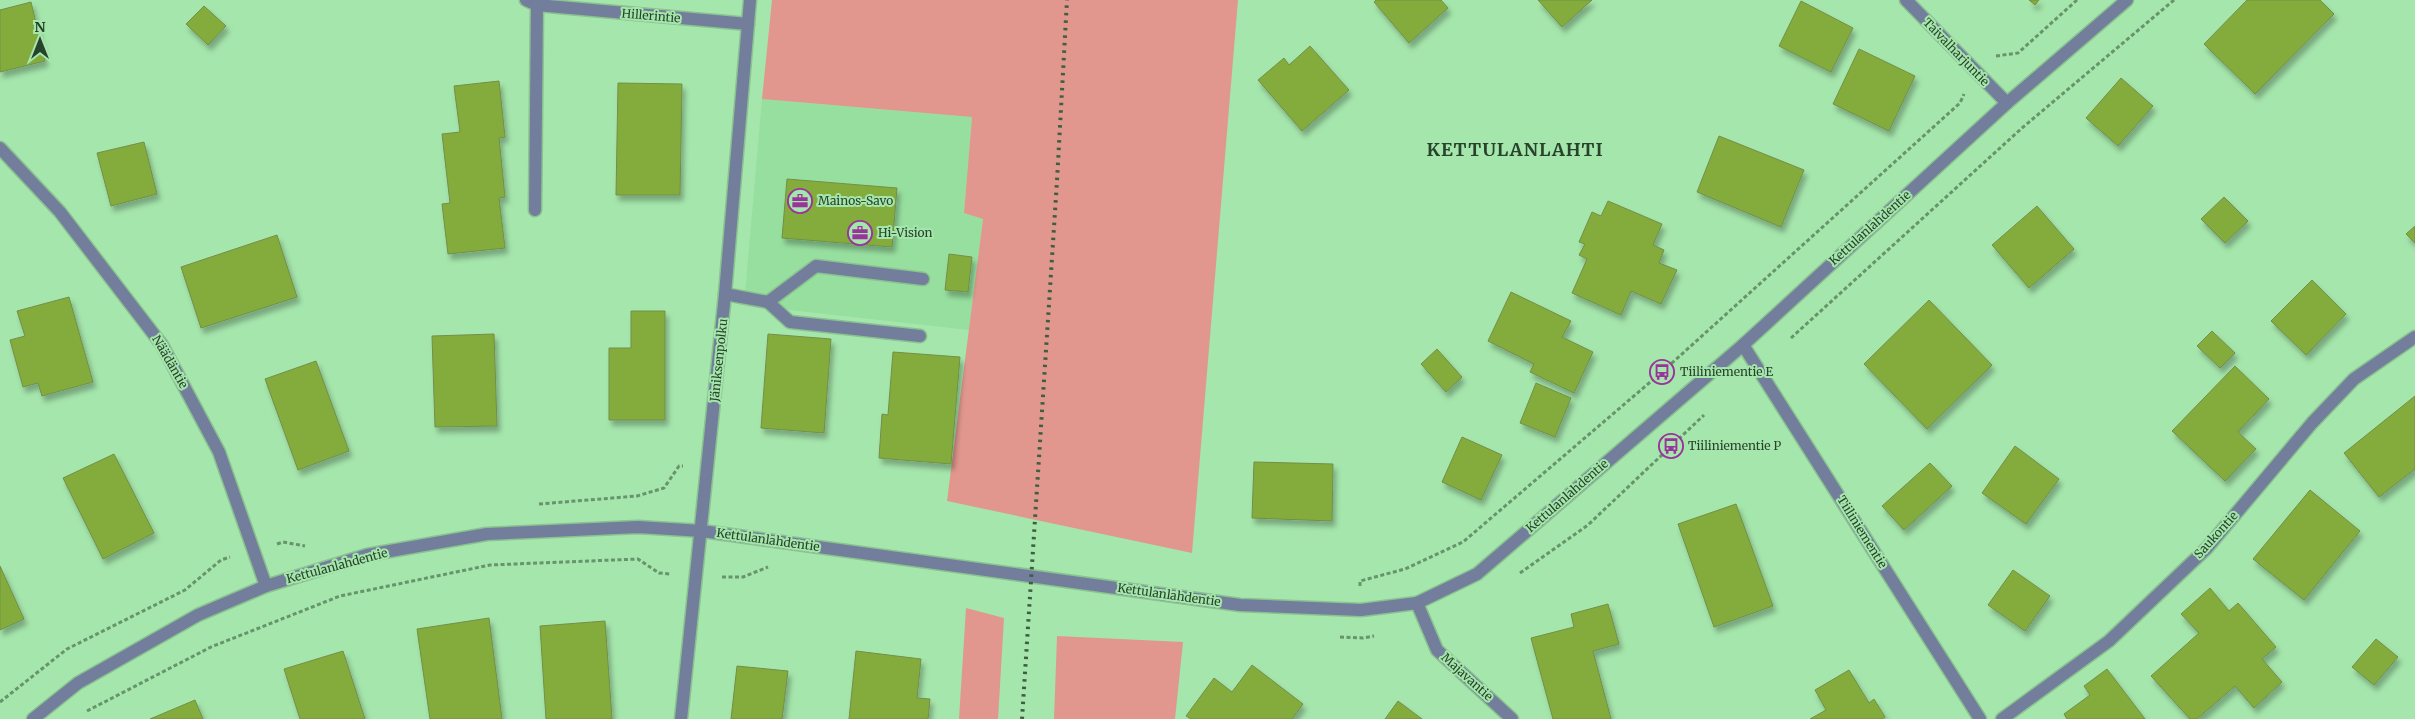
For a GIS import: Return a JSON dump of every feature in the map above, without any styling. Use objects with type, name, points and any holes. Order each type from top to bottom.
[{"type":"street","name":"Jäniksenpolku","points":[[681,719],[702,531],[725,294],[750,0]]},
{"type":"street","name":"Taivalharjuntie","points":[[1906,0],[2007,103]]},
{"type":"street","name":"Kettulanlahdentie","points":[[33,719],[78,683],[198,615],[266,586],[367,555],[487,534],[638,527],[702,531],[1240,605],[1361,610],[1416,604],[1478,574],[1743,345],[2007,103],[2127,0]]},
{"type":"street","name":"Hillerintie","points":[[532,3],[748,24]]},
{"type":"street","points":[[532,3],[535,210]]},
{"type":"street","name":"Näädäntie","points":[[0,148],[60,212],[162,345],[219,452],[266,586]]},
{"type":"street","points":[[768,302],[816,266],[923,279]]},
{"type":"street","points":[[725,294],[768,302],[790,322],[920,336]]},
{"type":"street","name":"Saukontie","points":[[2002,719],[2109,641],[2207,548],[2312,422],[2354,379],[2415,338]]},
{"type":"street","name":"Tiiliniementie","points":[[1743,345],[1980,719]]},
{"type":"street","name":"Majavantie","points":[[1416,604],[1437,650],[1512,719]]},
{"type":"path","points":[[1363,638],[1360,581],[1405,569],[1463,542],[1662,372],[1960,103],[1975,71],[1998,55],[2018,53],[2077,0]]},
{"type":"path","points":[[1756,366],[1800,332],[2022,128],[2174,0]]},
{"type":"path","points":[[1518,574],[1588,525],[1707,413]]},
{"type":"path","points":[[83,714],[211,647],[340,596],[490,564],[638,558],[660,573],[697,577],[742,577],[768,567],[778,568]]},
{"type":"path","points":[[1335,637],[1363,638],[1381,635]]},
{"type":"shaded area","points":[[772,0],[1238,0],[1192,553],[947,501],[983,219],[964,213],[972,117],[762,99]]},
{"type":"shaded area","points":[[762,99],[972,117],[964,213],[983,219],[969,330],[744,305]]},
{"type":"shaded area","points":[[966,608],[1004,618],[998,719],[959,719]]},
{"type":"shaded area","points":[[1057,636],[1183,642],[1175,719],[1054,719]]},
{"type":"building","points":[[1376,0],[1441,0],[1448,8],[1409,43],[1374,2]]},
{"type":"building","points":[[1538,0],[1592,0],[1562,27]]},
{"type":"building","points":[[2029,0],[2039,0],[2035,5]]},
{"type":"building","points":[[2247,0],[2320,0],[2334,14],[2255,94],[2204,44]]},
{"type":"building","points":[[1801,1],[1853,28],[1831,72],[1779,46]]},
{"type":"building","points":[[31,2],[45,61],[0,72],[0,10]]},
{"type":"building","points":[[204,6],[226,26],[208,45],[186,24]]},
{"type":"building","points":[[1310,46],[1349,90],[1302,131],[1258,80],[1284,58],[1289,65]]},
{"type":"building","points":[[1859,49],[1915,76],[1889,131],[1833,104]]},
{"type":"building","points":[[2121,78],[2153,106],[2118,146],[2086,118]]},
{"type":"building","points":[[499,81],[505,137],[499,138],[505,197],[499,198],[505,248],[448,254],[442,204],[450,203],[442,134],[460,132],[454,86]]},
{"type":"building","points":[[618,83],[682,84],[680,195],[616,195]]},
{"type":"building","points":[[1719,136],[1804,170],[1781,227],[1697,192]]},
{"type":"building","points":[[144,142],[157,194],[111,206],[97,153]]},
{"type":"building","points":[[787,179],[897,188],[892,247],[782,238]]},
{"type":"building","points":[[2224,197],[2248,221],[2225,243],[2201,219]]},
{"type":"building","points":[[1608,201],[1662,224],[1653,245],[1664,250],[1659,263],[1677,270],[1661,304],[1631,291],[1621,315],[1572,293],[1587,259],[1579,255],[1585,244],[1579,242],[1592,212],[1601,216]]},
{"type":"building","points":[[2037,206],[2074,249],[2029,288],[1992,245]]},
{"type":"building","points":[[2415,226],[2415,243],[2406,234]]},
{"type":"building","points":[[277,235],[297,297],[201,328],[181,267]]},
{"type":"building","points":[[949,254],[972,257],[968,292],[945,290]]},
{"type":"building","points":[[2312,280],[2346,314],[2306,355],[2271,321]]},
{"type":"building","points":[[1511,292],[1571,321],[1562,337],[1593,352],[1574,393],[1530,372],[1534,364],[1488,341]]},
{"type":"building","points":[[69,297],[93,382],[42,396],[38,383],[23,387],[10,340],[25,336],[17,311]]},
{"type":"building","points":[[1929,300],[1992,365],[1927,429],[1864,364]]},
{"type":"building","points":[[631,311],[665,311],[665,420],[609,420],[609,348],[631,348]]},
{"type":"building","points":[[2212,331],[2235,353],[2220,368],[2197,346]]},
{"type":"building","points":[[494,334],[497,426],[435,427],[432,336]]},
{"type":"building","points":[[768,334],[831,339],[824,433],[761,428]]},
{"type":"building","points":[[1437,349],[1462,377],[1446,392],[1421,364]]},
{"type":"building","points":[[893,352],[960,357],[951,464],[879,458],[882,414],[888,415]]},
{"type":"building","points":[[316,361],[349,451],[298,470],[265,379]]},
{"type":"building","points":[[2235,366],[2269,399],[2238,432],[2256,449],[2225,481],[2172,431]]},
{"type":"building","points":[[1536,383],[1571,398],[1555,437],[1520,423]]},
{"type":"building","points":[[2415,396],[2415,469],[2379,497],[2344,453]]},
{"type":"building","points":[[1462,437],[1502,455],[1481,500],[1442,482]]},
{"type":"building","points":[[2015,446],[2059,479],[2026,524],[1982,493]]},
{"type":"building","points":[[114,454],[154,533],[103,559],[63,478]]},
{"type":"building","points":[[1254,462],[1333,464],[1332,521],[1252,518]]},
{"type":"building","points":[[1930,463],[1952,486],[1904,530],[1882,506]]},
{"type":"building","points":[[2310,490],[2360,531],[2304,600],[2253,559]]},
{"type":"building","points":[[1736,504],[1773,606],[1714,627],[1678,524]]},
{"type":"building","points":[[0,566],[24,619],[0,630]]},
{"type":"building","points":[[2013,570],[2050,596],[2025,631],[1988,605]]},
{"type":"building","points":[[2210,588],[2229,611],[2238,603],[2276,647],[2262,659],[2282,682],[2254,708],[2235,686],[2197,719],[2190,719],[2151,676],[2199,633],[2181,614]]},
{"type":"building","points":[[1608,604],[1619,644],[1593,651],[1611,719],[1553,719],[1531,638],[1574,627],[1571,614]]},
{"type":"building","points":[[489,618],[502,719],[430,719],[417,629]]},
{"type":"building","points":[[605,621],[612,719],[546,719],[540,626]]},
{"type":"building","points":[[2376,639],[2398,657],[2374,685],[2352,667]]},
{"type":"building","points":[[343,651],[365,719],[300,719],[284,669]]},
{"type":"building","points":[[856,651],[921,659],[917,698],[930,699],[928,719],[849,719]]},
{"type":"building","points":[[1252,665],[1303,704],[1292,719],[1191,719],[1186,716],[1214,678],[1232,692]]},
{"type":"building","points":[[737,666],[788,671],[782,719],[731,719]]},
{"type":"building","points":[[2107,669],[2145,719],[2067,719],[2064,714],[2090,695],[2084,686]]},
{"type":"building","points":[[1849,670],[1869,703],[1874,699],[1885,717],[1881,719],[1810,719],[1826,710],[1815,690]]},
{"type":"building","points":[[195,700],[203,719],[150,719]]},
{"type":"building","points":[[1398,701],[1422,719],[1385,719]]},
{"type":"railway","points":[[1022,719],[1067,0]]},
{"type":"place","name":"Mainos-Savo","points":[[800,201]]},
{"type":"place","name":"Hi-Vision","points":[[860,233]]},
{"type":"place","name":"Tiiliniementie E","points":[[1662,372]]},
{"type":"place","name":"Tiiliniementie P","points":[[1671,446]]},
{"type":"district","name":"KETTULANLAHTI","points":[[1515,150]]}]
